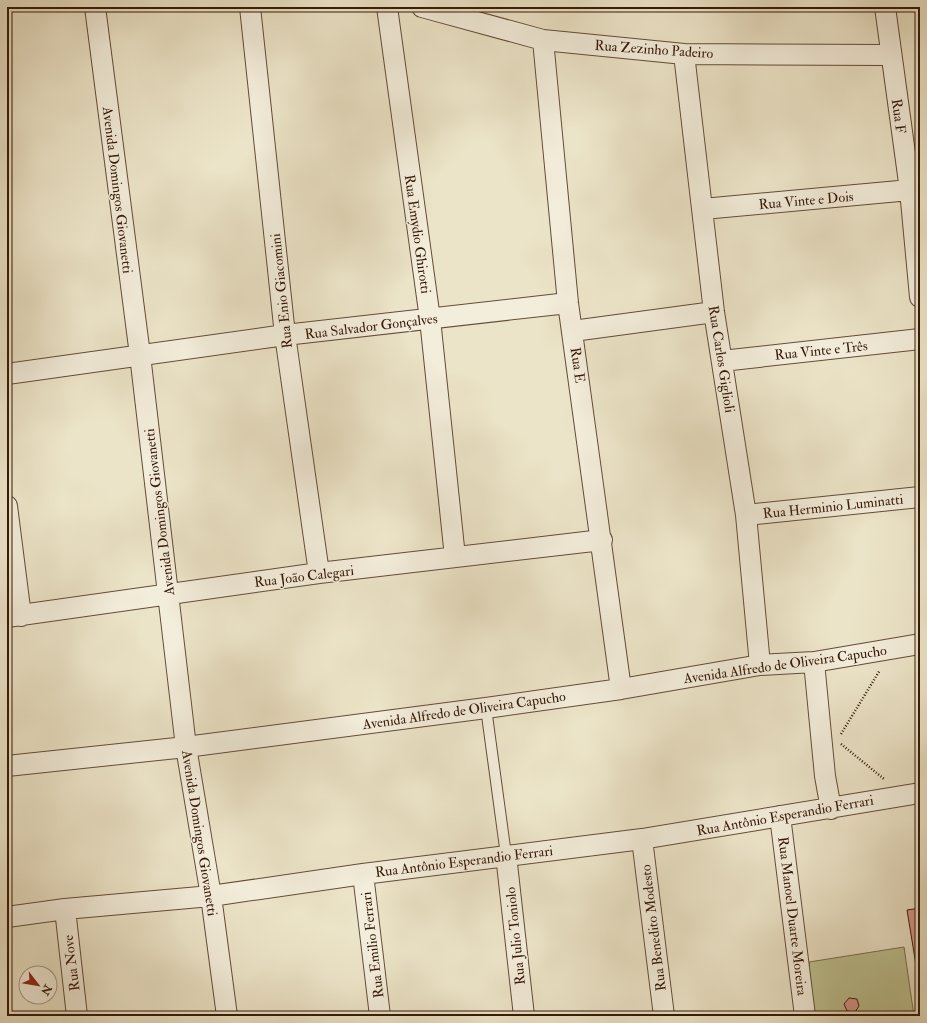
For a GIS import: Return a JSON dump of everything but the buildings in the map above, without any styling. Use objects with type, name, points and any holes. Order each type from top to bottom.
[{"type":"street","name":"Avenida Domingos Giovanetti","points":[[95,7],[140,355],[186,747],[210,896],[227,1016]]},
{"type":"street","name":"Rua Enio Giacomini","points":[[250,7],[285,335],[319,573]]},
{"type":"street","name":"Rua Emydio Ghirotti","points":[[387,7],[430,319],[455,557]]},
{"type":"street","name":"Rua Zezinho Padeiro","points":[[422,7],[543,40],[684,54],[891,55]]},
{"type":"street","name":"Rua F","points":[[885,7],[910,190],[920,297]]},
{"type":"street","name":"Rua E","points":[[543,40],[568,303],[602,540],[621,689]]},
{"type":"street","name":"Rua Carlos Giglioli","points":[[684,54],[714,312],[746,515],[760,665]]},
{"type":"street","name":"Rua Vinte e Dois","points":[[703,209],[910,190]]},
{"type":"street","name":"Rua Salvador Gonçalves","points":[[7,374],[285,335],[568,303]]},
{"type":"street","points":[[573,331],[714,312]]},
{"type":"street","name":"Rua Vinte e Três","points":[[722,360],[920,339]]},
{"type":"street","name":"Rua Herminio Luminatti","points":[[746,515],[920,497]]},
{"type":"street","points":[[7,506],[14,617]]},
{"type":"street","name":"Rua João Calegari","points":[[14,617],[319,573],[602,540]]},
{"type":"street","name":"Avenida Alfredo de Oliveira Capucho","points":[[7,766],[186,747],[486,708],[621,689],[760,665],[814,662],[920,644]]},
{"type":"street","points":[[814,662],[825,776],[831,809]]},
{"type":"street","name":"Rua Antônio Esperandio Ferrari","points":[[7,917],[64,909],[210,896],[506,855],[642,839],[831,809],[911,794]]},
{"type":"street","name":"Rua Manoel Duarte Moreira","points":[[780,816],[805,1016]]},
{"type":"street","name":"Rua Benedito Modesto","points":[[642,839],[664,1016]]},
{"type":"street","name":"Rua Julio Toniolo","points":[[506,855],[524,1016]]},
{"type":"street","name":"Rua Emilio Ferrari","points":[[363,874],[380,1016]]},
{"type":"street","name":"Rua Nove","points":[[64,909],[77,1016]]},
{"type":"lane","points":[[486,708],[506,855]]},
{"type":"path","points":[[894,648],[837,741],[911,794]]},
{"type":"green space","points":[[904,947],[914,1016],[813,1016],[809,962]]}]
